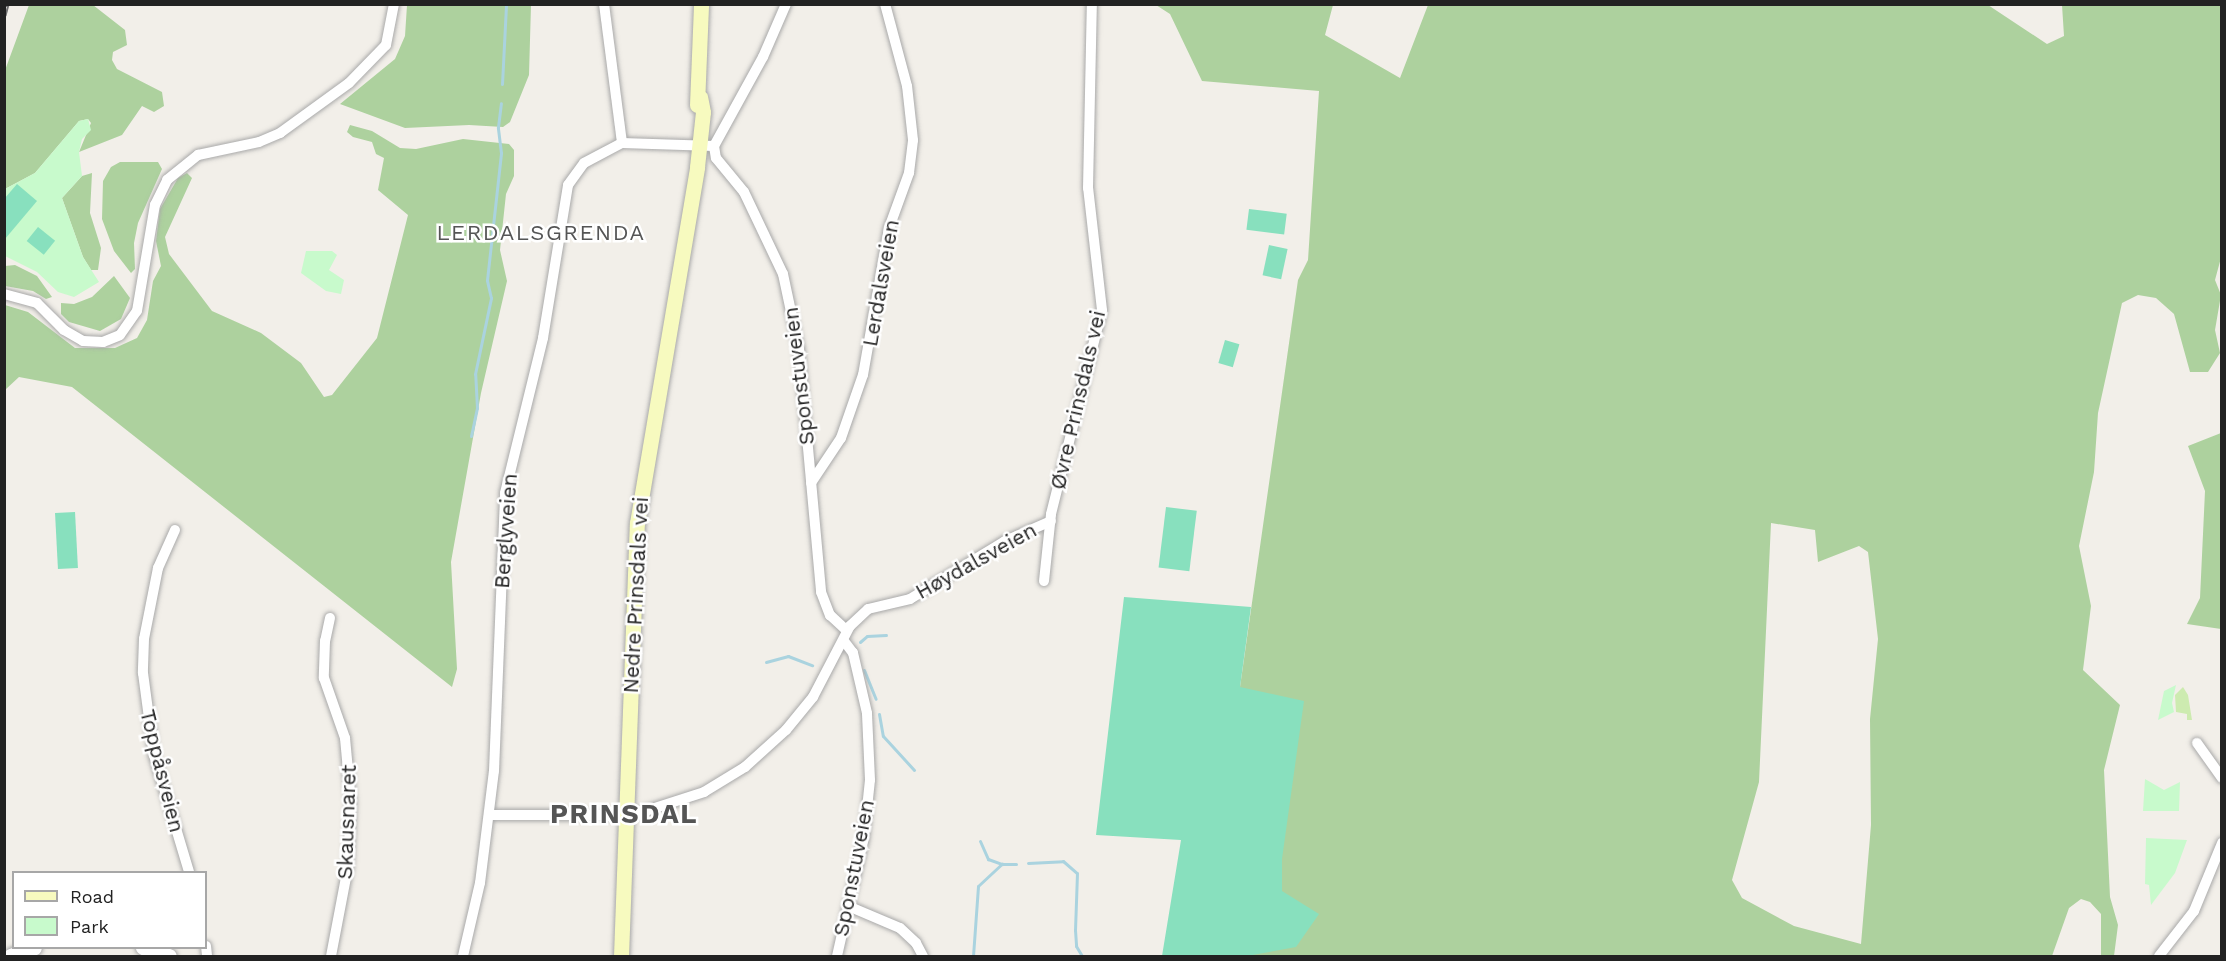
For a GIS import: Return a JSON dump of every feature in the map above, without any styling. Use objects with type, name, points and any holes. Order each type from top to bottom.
[{"type":"main road","name":"Nedre Prinsdals vei","points":[[621,957],[637,517],[683,236],[702,145],[701,4]]},
{"type":"street","points":[[4,294],[37,303],[64,330],[82,341],[103,342],[120,335],[137,311],[155,205],[167,180],[198,155],[259,142],[280,134],[349,82],[386,45],[394,4]]},
{"type":"street","points":[[604,4],[621,143],[702,145],[763,57],[786,4]]},
{"type":"street","name":"Lerdalsveien","points":[[811,483],[841,438],[863,375],[889,228],[909,173],[913,150],[901,54],[885,4]]},
{"type":"street","name":"Øvre Prinsdals vei","points":[[1044,581],[1051,520],[1102,310],[1088,188],[1092,4]]},
{"type":"street","name":"Berglyveien","points":[[463,957],[480,883],[494,771],[503,511],[510,467],[543,338],[568,185],[584,164],[621,143]]},
{"type":"street","name":"Sponstuveien","points":[[702,145],[744,192],[783,274],[799,349],[823,599],[834,622],[846,636],[853,653],[867,713],[870,780],[864,837],[837,957]]},
{"type":"street","name":"Høydalsveien","points":[[489,815],[626,815],[704,792],[757,758],[801,713],[846,636],[868,609],[910,599],[1005,541],[1051,520]]},
{"type":"street","name":"Toppåsveien","points":[[175,530],[158,568],[144,639],[142,673],[154,755],[188,871]]},
{"type":"street","name":"Skausnaret","points":[[330,618],[325,641],[324,678],[345,738],[351,803],[348,867],[331,957]]},
{"type":"street","points":[[2197,743],[2222,778]]},
{"type":"street","points":[[2159,957],[2194,911],[2222,843]]},
{"type":"street","points":[[848,906],[900,928],[916,943],[923,957]]},
{"type":"street","points":[[11,957],[32,949]]},
{"type":"street","points":[[146,949],[170,957]]},
{"type":"green space","points":[[29,5],[93,5],[125,30],[127,45],[113,52],[112,60],[117,69],[162,92],[164,106],[154,112],[142,106],[122,135],[79,152],[91,123],[88,119],[79,121],[35,173],[5,189],[4,73]]},
{"type":"green space","points":[[407,5],[531,5],[529,75],[510,122],[503,127],[469,125],[405,128],[340,104],[395,59],[405,36]]},
{"type":"green space","points":[[1156,5],[1333,5],[1325,35],[1400,78],[1428,5],[1988,5],[2047,44],[2064,36],[2062,5],[2221,5],[2222,254],[2215,280],[2221,295],[2215,330],[2220,353],[2208,372],[2190,372],[2174,314],[2156,298],[2138,295],[2122,303],[2098,413],[2094,472],[2079,546],[2091,606],[2083,670],[2120,705],[2104,770],[2110,897],[2118,925],[2114,956],[2101,956],[2101,914],[2090,902],[2081,899],[2069,908],[2052,956],[1247,956],[1282,891],[1282,859],[1240,687],[1298,280],[1308,260],[1319,91],[1202,81],[1170,14]],"holes":[[[1771,523],[1815,530],[1818,562],[1859,546],[1868,552],[1878,639],[1870,719],[1871,825],[1861,944],[1794,926],[1742,898],[1732,880],[1759,782]]]},
{"type":"green space","points":[[88,119],[91,130],[82,139],[79,152],[82,176],[62,198],[83,257],[99,282],[74,297],[58,292],[37,272],[5,256],[5,189],[35,173],[79,121]]},
{"type":"green space","points":[[350,125],[372,131],[400,148],[416,149],[463,139],[509,144],[514,150],[514,176],[506,194],[500,250],[507,281],[481,393],[451,562],[457,669],[452,687],[72,387],[19,377],[5,390],[5,305],[28,312],[75,348],[115,348],[137,338],[147,320],[153,281],[161,266],[156,241],[160,209],[178,178],[187,173],[192,178],[165,237],[169,254],[212,311],[261,333],[301,363],[324,397],[332,395],[377,338],[408,215],[378,190],[384,158],[376,154],[372,142],[353,137],[347,132]]},
{"type":"green space","points":[[120,162],[158,162],[162,169],[138,223],[134,243],[135,269],[131,273],[114,251],[102,219],[103,181],[111,167]]},
{"type":"green space","points":[[92,173],[90,213],[101,248],[98,270],[91,270],[83,257],[62,198],[82,176]]},
{"type":"green space","points":[[17,184],[37,201],[5,239],[5,198]]},
{"type":"green space","points":[[1249,209],[1287,214],[1284,234],[1246,230]]},
{"type":"green space","points":[[38,227],[55,241],[44,255],[27,241]]},
{"type":"green space","points":[[1269,245],[1288,249],[1281,279],[1263,275]]},
{"type":"green space","points":[[306,251],[332,251],[337,255],[329,270],[344,280],[341,294],[326,291],[301,273]]},
{"type":"green space","points":[[15,265],[37,276],[52,297],[46,299],[33,291],[5,286],[5,266]]},
{"type":"green space","points":[[114,276],[130,298],[121,319],[100,331],[69,322],[61,314],[61,303],[74,304],[92,297]]},
{"type":"green space","points":[[1225,340],[1239,344],[1233,367],[1218,363]]},
{"type":"green space","points":[[2221,433],[2221,629],[2187,624],[2200,598],[2205,491],[2188,446]]},
{"type":"green space","points":[[1166,507],[1197,511],[1189,571],[1159,568]]},
{"type":"green space","points":[[75,512],[78,568],[58,569],[55,513]]},
{"type":"green space","points":[[1124,597],[1251,607],[1240,687],[1304,701],[1282,859],[1282,891],[1319,914],[1296,947],[1247,956],[1162,956],[1181,840],[1096,835]]},
{"type":"green space","points":[[2176,685],[2172,703],[2174,712],[2158,720],[2164,691]]},
{"type":"green space","points":[[2183,687],[2188,695],[2192,720],[2187,720],[2187,714],[2176,712],[2175,695]]},
{"type":"green space","points":[[2145,779],[2164,790],[2180,782],[2179,811],[2143,811]]},
{"type":"green space","points":[[2146,838],[2187,840],[2175,873],[2151,905],[2149,885],[2145,884]]},
{"type":"waterway","points":[[502,84],[506,4]]},
{"type":"waterway","points":[[471,436],[477,408],[475,374],[491,298],[487,280],[501,153],[498,127],[501,103]]},
{"type":"waterway","points":[[860,642],[867,636],[886,635]]},
{"type":"waterway","points":[[766,662],[788,656],[812,665]]},
{"type":"waterway","points":[[864,670],[876,699]]},
{"type":"waterway","points":[[879,714],[883,736],[914,770]]},
{"type":"waterway","points":[[980,841],[988,859],[1002,864],[1016,864]]},
{"type":"waterway","points":[[1028,863],[1063,861],[1077,873],[1075,930],[1076,946],[1082,956]]},
{"type":"waterway","points":[[973,956],[978,886],[1002,864]]},
{"type":"railway","points":[[4,15],[7,4]]},
{"type":"district","name":"LERDALSGRENDA","points":[[541,233]]},
{"type":"district","name":"PRINSDAL","points":[[624,815]]}]
